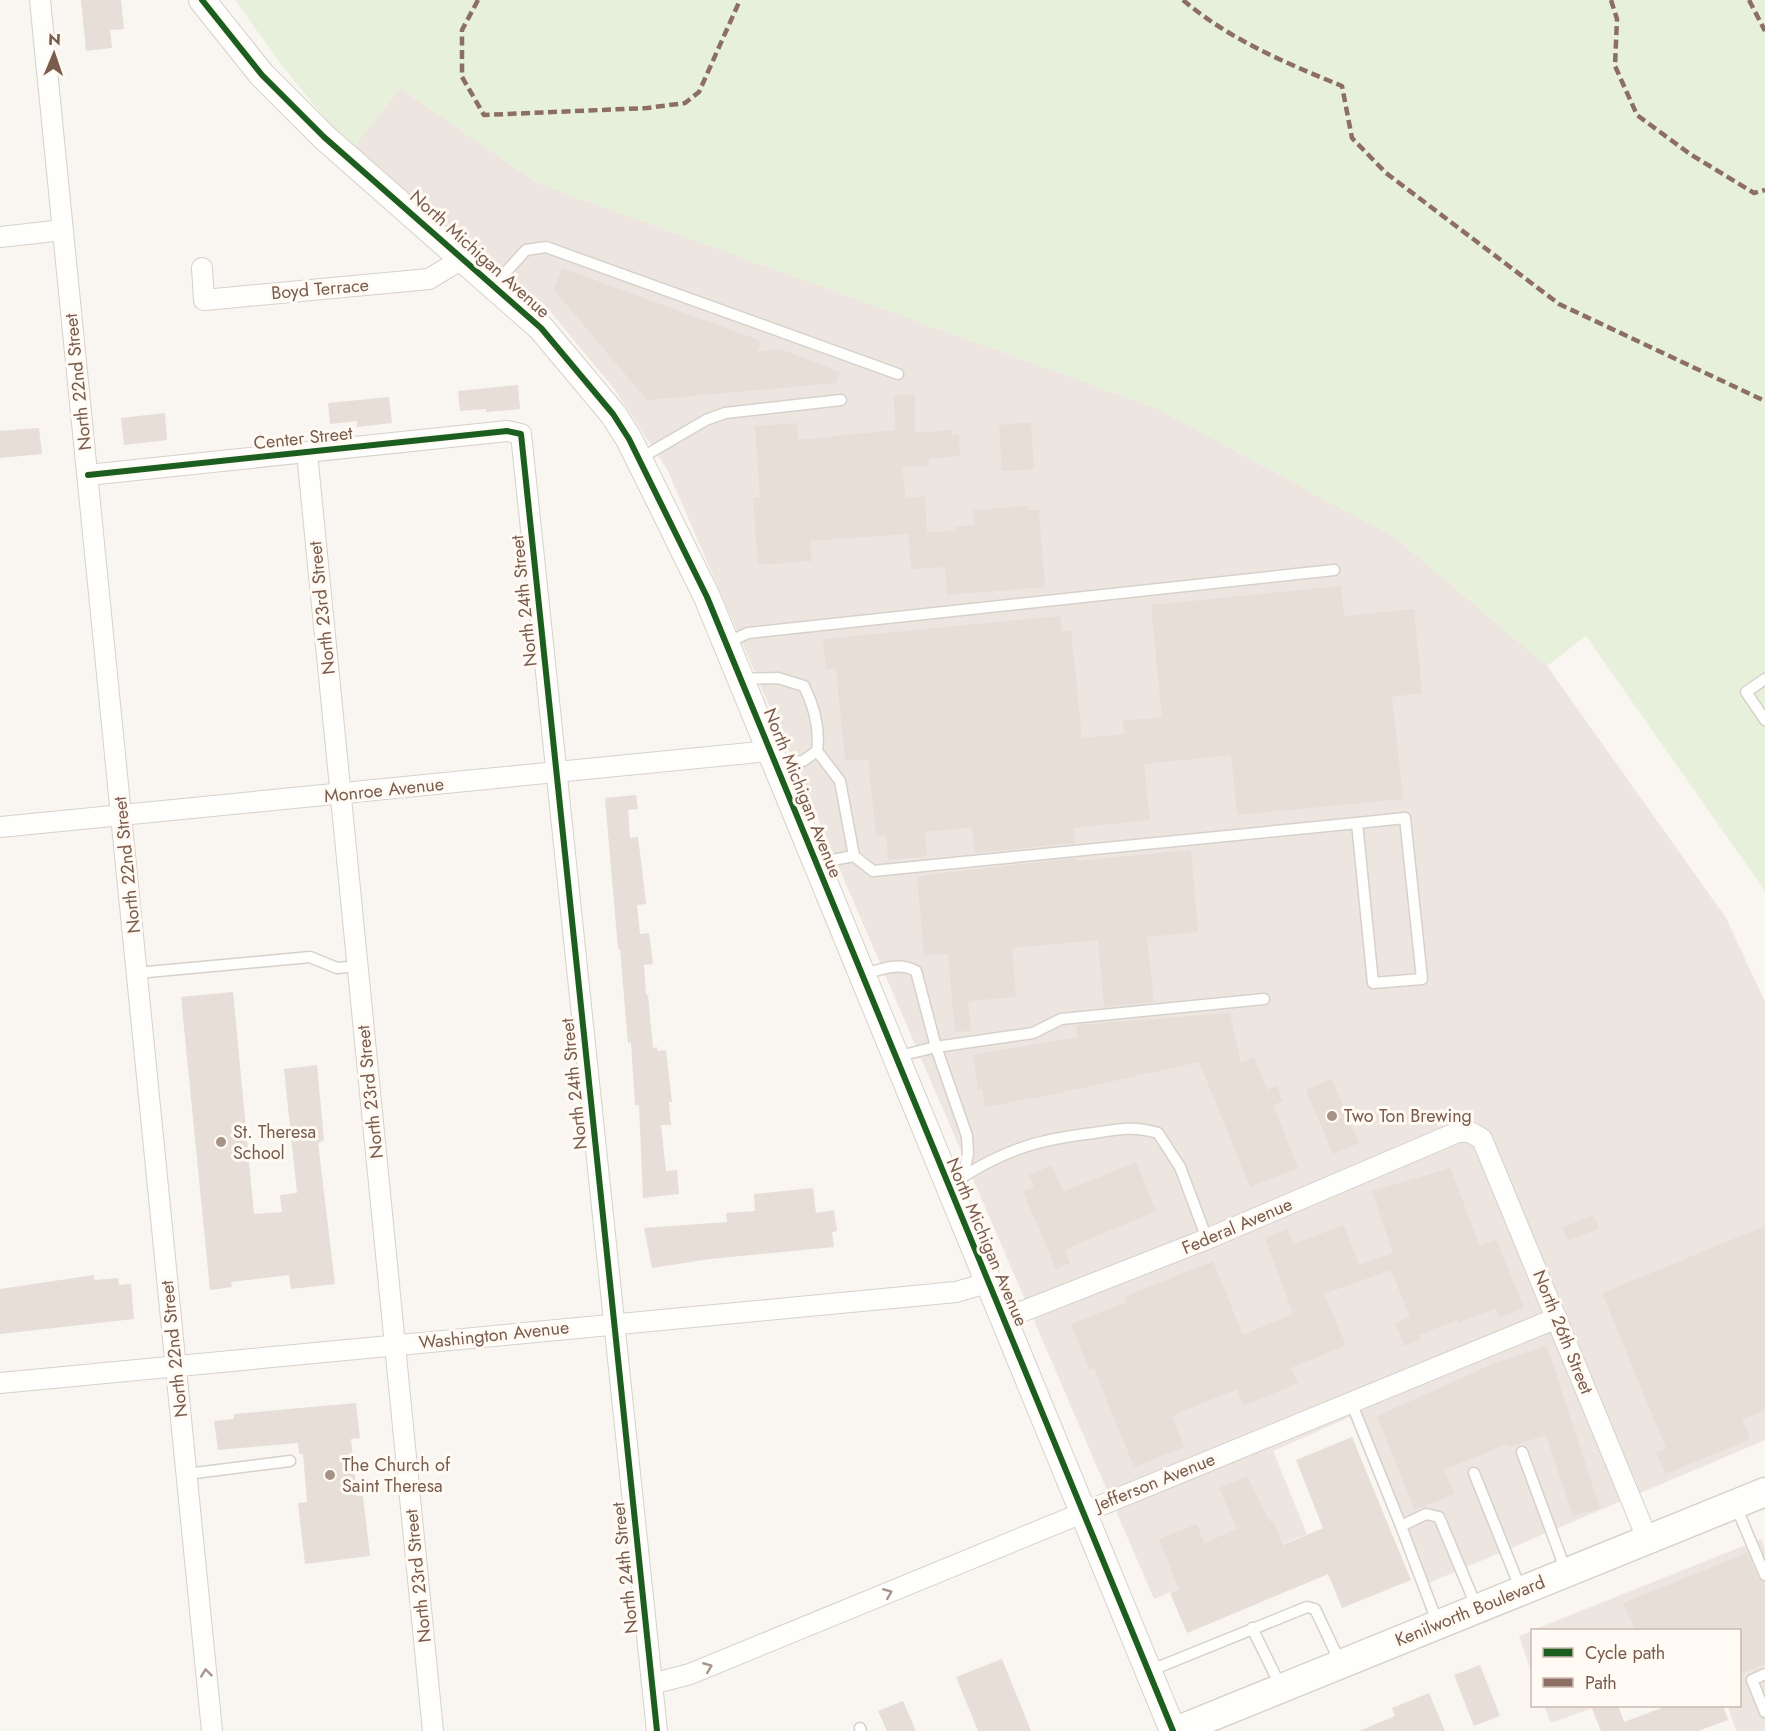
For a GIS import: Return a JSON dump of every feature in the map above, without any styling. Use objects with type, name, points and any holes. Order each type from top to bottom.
[{"type":"main road","name":"Kenilworth Boulevard","points":[[1175,1731],[1765,1492]]},
{"type":"street","name":"North 22nd Street","points":[[40,0],[212,1731]]},
{"type":"street","name":"North Michigan Avenue","points":[[202,0],[262,75],[324,137],[541,328],[613,414],[639,459],[707,597],[894,1057],[956,1183],[987,1284],[1175,1731]]},
{"type":"street","points":[[0,237],[63,230]]},
{"type":"street","name":"Boyd Terrace","points":[[202,268],[204,300],[429,279],[452,266],[460,255]]},
{"type":"street","name":"Center Street","points":[[88,475],[507,431],[521,434]]},
{"type":"street","name":"North 24th Street","points":[[521,434],[657,1731]]},
{"type":"street","name":"North 23rd Street","points":[[307,453],[433,1731]]},
{"type":"street","name":"Monroe Avenue","points":[[0,827],[557,774],[772,758]]},
{"type":"street","name":"Federal Avenue","points":[[1003,1319],[1207,1239],[1458,1132],[1470,1132]]},
{"type":"street","name":"North 26th Street","points":[[1470,1132],[1482,1139],[1647,1538]]},
{"type":"street","name":"Washington Avenue","points":[[0,1383],[956,1292],[987,1284]]},
{"type":"street","name":"Jefferson Avenue","points":[[652,1684],[690,1674],[1557,1318]]},
{"type":"lane","points":[[494,285],[526,249],[546,247],[897,374]]},
{"type":"lane","points":[[639,459],[706,420],[725,413],[841,400]]},
{"type":"lane","points":[[726,644],[748,633],[1334,570]]},
{"type":"lane","points":[[740,679],[778,678],[804,686],[812,702],[818,740],[817,751],[840,781],[854,856],[873,871],[1405,818],[1422,979],[1373,983],[1357,823]]},
{"type":"lane","points":[[1765,679],[1746,692],[1765,720]]},
{"type":"lane","points":[[772,758],[803,761],[817,751]]},
{"type":"lane","points":[[816,863],[854,856]]},
{"type":"lane","points":[[137,973],[310,957],[337,968],[357,966]]},
{"type":"lane","points":[[861,975],[897,966],[906,966],[916,971],[936,1047],[967,1136],[968,1154],[956,1183]]},
{"type":"lane","points":[[894,1057],[936,1047],[1033,1033],[1061,1019],[1264,999]]},
{"type":"lane","points":[[956,1183],[994,1158],[1046,1139],[1136,1127],[1158,1133],[1180,1167],[1207,1239]]},
{"type":"lane","points":[[1351,1402],[1438,1624]]},
{"type":"lane","points":[[1521,1452],[1566,1571]]},
{"type":"lane","points":[[187,1474],[290,1461]]},
{"type":"lane","points":[[1474,1473],[1521,1590]]},
{"type":"lane","points":[[1734,1504],[1765,1575]]},
{"type":"lane","points":[[1401,1526],[1426,1514],[1439,1517],[1477,1608]]},
{"type":"lane","points":[[1149,1671],[1301,1608],[1316,1609],[1341,1664]]},
{"type":"lane","points":[[1252,1628],[1281,1688]]},
{"type":"lane","points":[[1765,1674],[1752,1680],[1765,1712]]},
{"type":"shaded area","points":[[400,88],[537,183],[1156,408],[1396,538],[1547,666],[1726,918],[1765,1002],[1765,1440],[1424,1585],[1354,1415],[1273,1451],[1307,1534],[1154,1599],[668,471],[615,390],[545,305],[351,151]]},
{"type":"shaded area","points":[[1761,1539],[1765,1549],[1765,1731],[1736,1731],[1728,1707],[1741,1707],[1741,1629],[1536,1629]]},
{"type":"shaded area","points":[[1531,1631],[1531,1670],[1519,1636]]},
{"type":"shaded area","points":[[1544,1707],[1595,1707],[1551,1723]]},
{"type":"green space","points":[[235,0],[1765,0],[1765,891],[1586,636],[1547,666],[1396,538],[1156,408],[537,183],[400,88],[351,151],[280,63]]},
{"type":"building","points":[[81,0],[121,0],[124,29],[110,30],[112,48],[86,51]]},
{"type":"building","points":[[562,268],[761,341],[757,352],[780,349],[840,372],[836,383],[647,400],[554,290]]},
{"type":"building","points":[[518,385],[520,409],[486,412],[486,409],[460,411],[458,391]]},
{"type":"building","points":[[894,395],[915,395],[915,433],[952,430],[952,435],[959,434],[960,456],[929,459],[929,466],[902,467],[906,498],[925,496],[927,533],[956,530],[955,527],[974,525],[973,510],[1028,506],[1028,510],[1039,510],[1045,587],[947,595],[945,567],[911,569],[908,534],[810,541],[812,561],[758,565],[753,498],[760,498],[755,426],[797,423],[798,440],[895,430]]},
{"type":"building","points":[[389,397],[392,423],[357,427],[357,421],[330,424],[328,403]]},
{"type":"building","points":[[165,413],[167,440],[124,445],[121,418]]},
{"type":"building","points":[[1031,422],[1034,469],[1002,471],[999,425]]},
{"type":"building","points":[[39,428],[42,454],[0,458],[0,431]]},
{"type":"building","points":[[1341,586],[1344,616],[1414,609],[1422,693],[1392,697],[1403,799],[1237,815],[1231,755],[1144,764],[1150,820],[1073,828],[1075,843],[975,853],[972,827],[925,832],[927,856],[888,860],[886,835],[876,836],[868,759],[845,761],[836,669],[826,669],[823,639],[1060,616],[1062,631],[1071,631],[1082,738],[1125,734],[1123,721],[1162,717],[1151,605]]},
{"type":"building","points":[[636,795],[638,809],[628,810],[630,838],[638,837],[646,904],[637,905],[640,934],[649,933],[653,964],[644,965],[646,995],[648,995],[653,1048],[657,1047],[658,1051],[666,1050],[672,1102],[669,1102],[671,1125],[661,1125],[666,1171],[677,1170],[679,1194],[643,1198],[639,1105],[635,1105],[631,1042],[628,1043],[605,798]]},
{"type":"building","points":[[1191,850],[1198,932],[1147,937],[1154,1002],[1104,1007],[1098,940],[1012,948],[1016,997],[968,1001],[971,1031],[955,1032],[948,954],[924,956],[917,876],[1076,858],[1076,861]]},
{"type":"building","name":"St. Theresa School","points":[[233,992],[254,1214],[282,1212],[280,1195],[297,1193],[284,1069],[317,1065],[324,1140],[318,1143],[335,1284],[291,1289],[289,1275],[231,1282],[232,1287],[210,1290],[181,997]]},
{"type":"building","points":[[1230,1013],[1241,1063],[1254,1057],[1267,1090],[1277,1086],[1283,1101],[1273,1105],[1298,1168],[1250,1187],[1199,1062],[1051,1095],[985,1107],[982,1089],[978,1090],[973,1055],[1078,1037],[1076,1025]]},
{"type":"building","name":"Two Ton Brewing","points":[[1332,1079],[1359,1143],[1333,1154],[1306,1090]]},
{"type":"building","points":[[1136,1162],[1156,1211],[1064,1250],[1070,1263],[1056,1269],[1023,1191],[1034,1187],[1029,1175],[1052,1165],[1063,1192]]},
{"type":"building","points":[[1450,1168],[1480,1246],[1496,1239],[1524,1308],[1500,1318],[1496,1308],[1459,1323],[1457,1320],[1419,1335],[1421,1339],[1404,1346],[1395,1323],[1410,1317],[1391,1270],[1324,1294],[1346,1345],[1291,1368],[1298,1383],[1244,1406],[1237,1389],[1172,1416],[1184,1447],[1134,1467],[1094,1368],[1089,1370],[1071,1324],[1127,1302],[1124,1297],[1213,1261],[1243,1335],[1293,1314],[1265,1238],[1287,1229],[1293,1244],[1344,1225],[1359,1265],[1393,1253],[1372,1191]]},
{"type":"building","points":[[813,1188],[816,1213],[834,1210],[837,1231],[832,1232],[834,1247],[710,1259],[652,1268],[644,1228],[727,1222],[726,1213],[755,1211],[754,1194]]},
{"type":"building","points":[[1593,1215],[1599,1228],[1568,1241],[1562,1228]]},
{"type":"building","points":[[1765,1226],[1765,1410],[1742,1419],[1750,1439],[1665,1474],[1656,1452],[1666,1448],[1602,1293]]},
{"type":"building","points":[[94,1275],[94,1280],[118,1278],[119,1285],[131,1284],[134,1319],[0,1334],[0,1289]]},
{"type":"building","points":[[1547,1346],[1600,1508],[1573,1516],[1546,1435],[1508,1447],[1507,1444],[1444,1470],[1454,1494],[1415,1510],[1377,1416],[1493,1364]]},
{"type":"building","name":"The Church of Saint Theresa","points":[[356,1403],[360,1438],[351,1439],[357,1496],[363,1496],[370,1556],[305,1564],[298,1503],[307,1502],[303,1454],[299,1454],[298,1443],[218,1450],[214,1421],[234,1419],[234,1414]]},
{"type":"building","points":[[1352,1437],[1411,1580],[1342,1608],[1328,1574],[1187,1633],[1170,1593],[1179,1589],[1159,1539],[1197,1524],[1204,1543],[1237,1529],[1219,1488],[1247,1476],[1270,1522],[1273,1521],[1283,1545],[1323,1528],[1296,1460]]},
{"type":"building","points":[[1747,1553],[1758,1578],[1765,1582],[1765,1664],[1741,1674],[1741,1629],[1635,1629],[1623,1603]]},
{"type":"building","points":[[1002,1659],[1031,1731],[978,1731],[956,1677]]},
{"type":"building","points":[[1480,1665],[1500,1716],[1474,1726],[1454,1675]]},
{"type":"building","points":[[1429,1693],[1445,1731],[1359,1731],[1395,1716],[1392,1708]]},
{"type":"building","points":[[903,1701],[916,1731],[887,1731],[878,1711]]},
{"type":"building","points":[[1591,1707],[1618,1707],[1624,1722],[1664,1707],[1723,1707],[1728,1720],[1698,1731],[1601,1731]]},
{"type":"marked path","points":[[478,0],[462,30],[462,77],[484,115],[647,108],[685,103],[699,92],[740,0]]},
{"type":"marked path","points":[[1183,0],[1239,39],[1342,86],[1352,138],[1386,173],[1559,304],[1765,401]]},
{"type":"marked path","points":[[1611,0],[1617,19],[1615,66],[1637,115],[1690,154],[1754,193],[1765,190]]},
{"type":"marked path","points":[[1749,0],[1765,31]]},
{"type":"cycle path","points":[[202,0],[262,75],[324,137],[541,328],[613,414],[629,439],[707,597],[1173,1731]]},
{"type":"cycle path","points":[[88,475],[507,431],[521,434],[657,1731]]},
{"type":"place","name":"Two Ton Brewing","points":[[1332,1116]]},
{"type":"place","name":"St. Theresa School","points":[[221,1142]]},
{"type":"place","name":"The Church of Saint Theresa","points":[[330,1475]]}]
